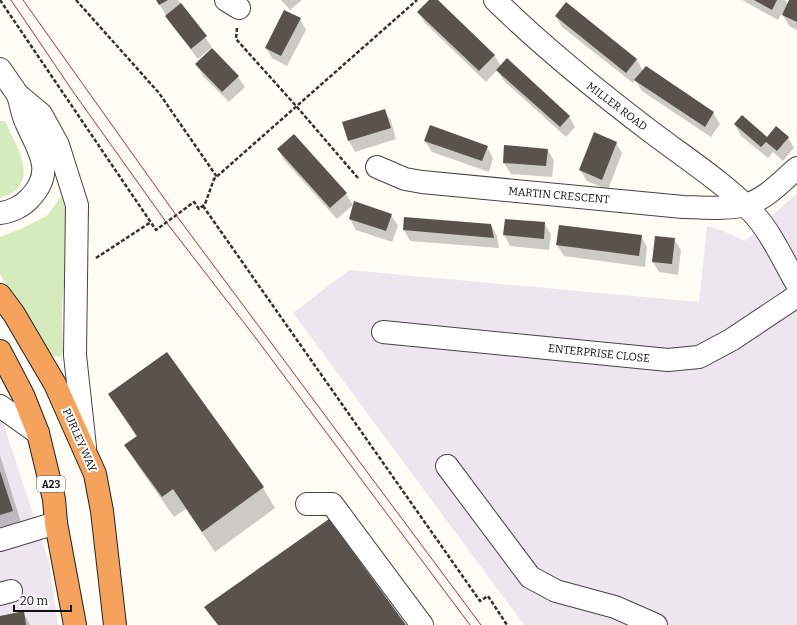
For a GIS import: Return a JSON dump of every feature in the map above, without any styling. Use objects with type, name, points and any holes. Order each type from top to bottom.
[{"type":"highway","name":"PURLEY WAY","points":[[0,295],[14,314],[55,384],[95,474],[102,511],[114,625]]},
{"type":"highway","name":"A23","points":[[0,351],[23,395],[38,433],[54,499],[56,523],[75,625]]},
{"type":"street","name":"MILLER ROAD","points":[[495,0],[580,78],[713,178],[745,205],[765,230],[797,284]]},
{"type":"street","points":[[0,69],[18,95],[40,114],[58,145],[77,205],[75,355],[86,453]]},
{"type":"street","points":[[0,213],[16,209],[27,202],[37,191],[43,179],[44,167],[41,154],[25,120],[18,95]]},
{"type":"street","name":"MARTIN CRESCENT","points":[[377,167],[405,179],[422,182],[683,206],[721,207],[745,205]]},
{"type":"street","points":[[745,205],[769,191],[797,168]]},
{"type":"street","name":"ENTERPRISE CLOSE","points":[[383,332],[668,360],[699,357],[731,340],[797,296]]},
{"type":"street","points":[[0,406],[38,433]]},
{"type":"street","points":[[447,466],[530,577],[556,591],[615,607],[656,625]]},
{"type":"street","points":[[307,504],[332,504],[422,625]]},
{"type":"street","points":[[0,540],[56,523]]},
{"type":"path","points":[[0,0],[156,230],[194,202],[199,209],[205,204],[214,179],[417,0]]},
{"type":"path","points":[[76,0],[159,93],[217,177]]},
{"type":"path","points":[[232,4],[236,39],[358,178],[377,167]]},
{"type":"path","points":[[202,206],[480,601],[488,596],[507,625]]},
{"type":"path","points":[[77,270],[151,222]]},
{"type":"shaded area","points":[[797,193],[797,625],[524,625],[293,313],[349,270],[699,302],[707,226],[721,230],[745,241]]},
{"type":"shaded area","points":[[0,413],[49,562],[58,625],[0,625]]},
{"type":"green space","points":[[0,121],[5,121],[20,154],[24,175],[21,184],[13,192],[0,198]]},
{"type":"green space","points":[[62,195],[67,224],[67,239],[62,314],[62,357],[52,356],[24,309],[0,275],[0,237],[23,228],[48,215]]},
{"type":"building","points":[[156,0],[168,0],[159,5]]},
{"type":"building","points":[[429,0],[438,0],[495,55],[479,71],[417,12]]},
{"type":"building","points":[[754,0],[777,0],[772,10]]},
{"type":"building","points":[[789,0],[797,0],[797,22],[782,15]]},
{"type":"building","points":[[566,2],[637,59],[626,73],[555,16]]},
{"type":"building","points":[[181,3],[207,36],[191,49],[165,16]]},
{"type":"building","points":[[284,10],[301,18],[281,56],[265,48]]},
{"type":"building","points":[[212,48],[239,76],[222,92],[195,64]]},
{"type":"building","points":[[507,58],[570,116],[560,127],[496,70]]},
{"type":"building","points":[[646,66],[714,112],[705,127],[634,80]]},
{"type":"building","points":[[385,109],[391,128],[348,141],[342,122]]},
{"type":"building","points":[[742,115],[767,137],[776,126],[789,137],[777,151],[766,142],[761,147],[734,124]]},
{"type":"building","points":[[430,125],[488,146],[482,161],[424,141]]},
{"type":"building","points":[[594,132],[617,142],[602,180],[579,170]]},
{"type":"building","points":[[294,134],[347,193],[330,208],[277,149]]},
{"type":"building","points":[[504,145],[548,149],[546,166],[503,163]]},
{"type":"building","points":[[354,201],[392,214],[386,231],[349,219]]},
{"type":"building","points":[[404,217],[491,224],[494,238],[403,230]]},
{"type":"building","points":[[505,219],[545,222],[544,239],[503,235]]},
{"type":"building","points":[[559,225],[642,235],[639,256],[556,245]]},
{"type":"building","points":[[655,236],[675,238],[672,264],[652,262]]},
{"type":"building","points":[[167,352],[264,487],[202,532],[173,489],[162,497],[124,445],[137,436],[108,394]]},
{"type":"building","points":[[0,471],[13,511],[0,515]]},
{"type":"building","points":[[329,519],[406,625],[218,625],[204,607]]},
{"type":"building","points":[[24,611],[26,625],[0,625],[0,616]]},
{"type":"tram line","points":[[11,0],[74,93],[166,222],[255,337],[470,625]]},
{"type":"tram line","points":[[23,0],[176,215],[481,625]]}]
